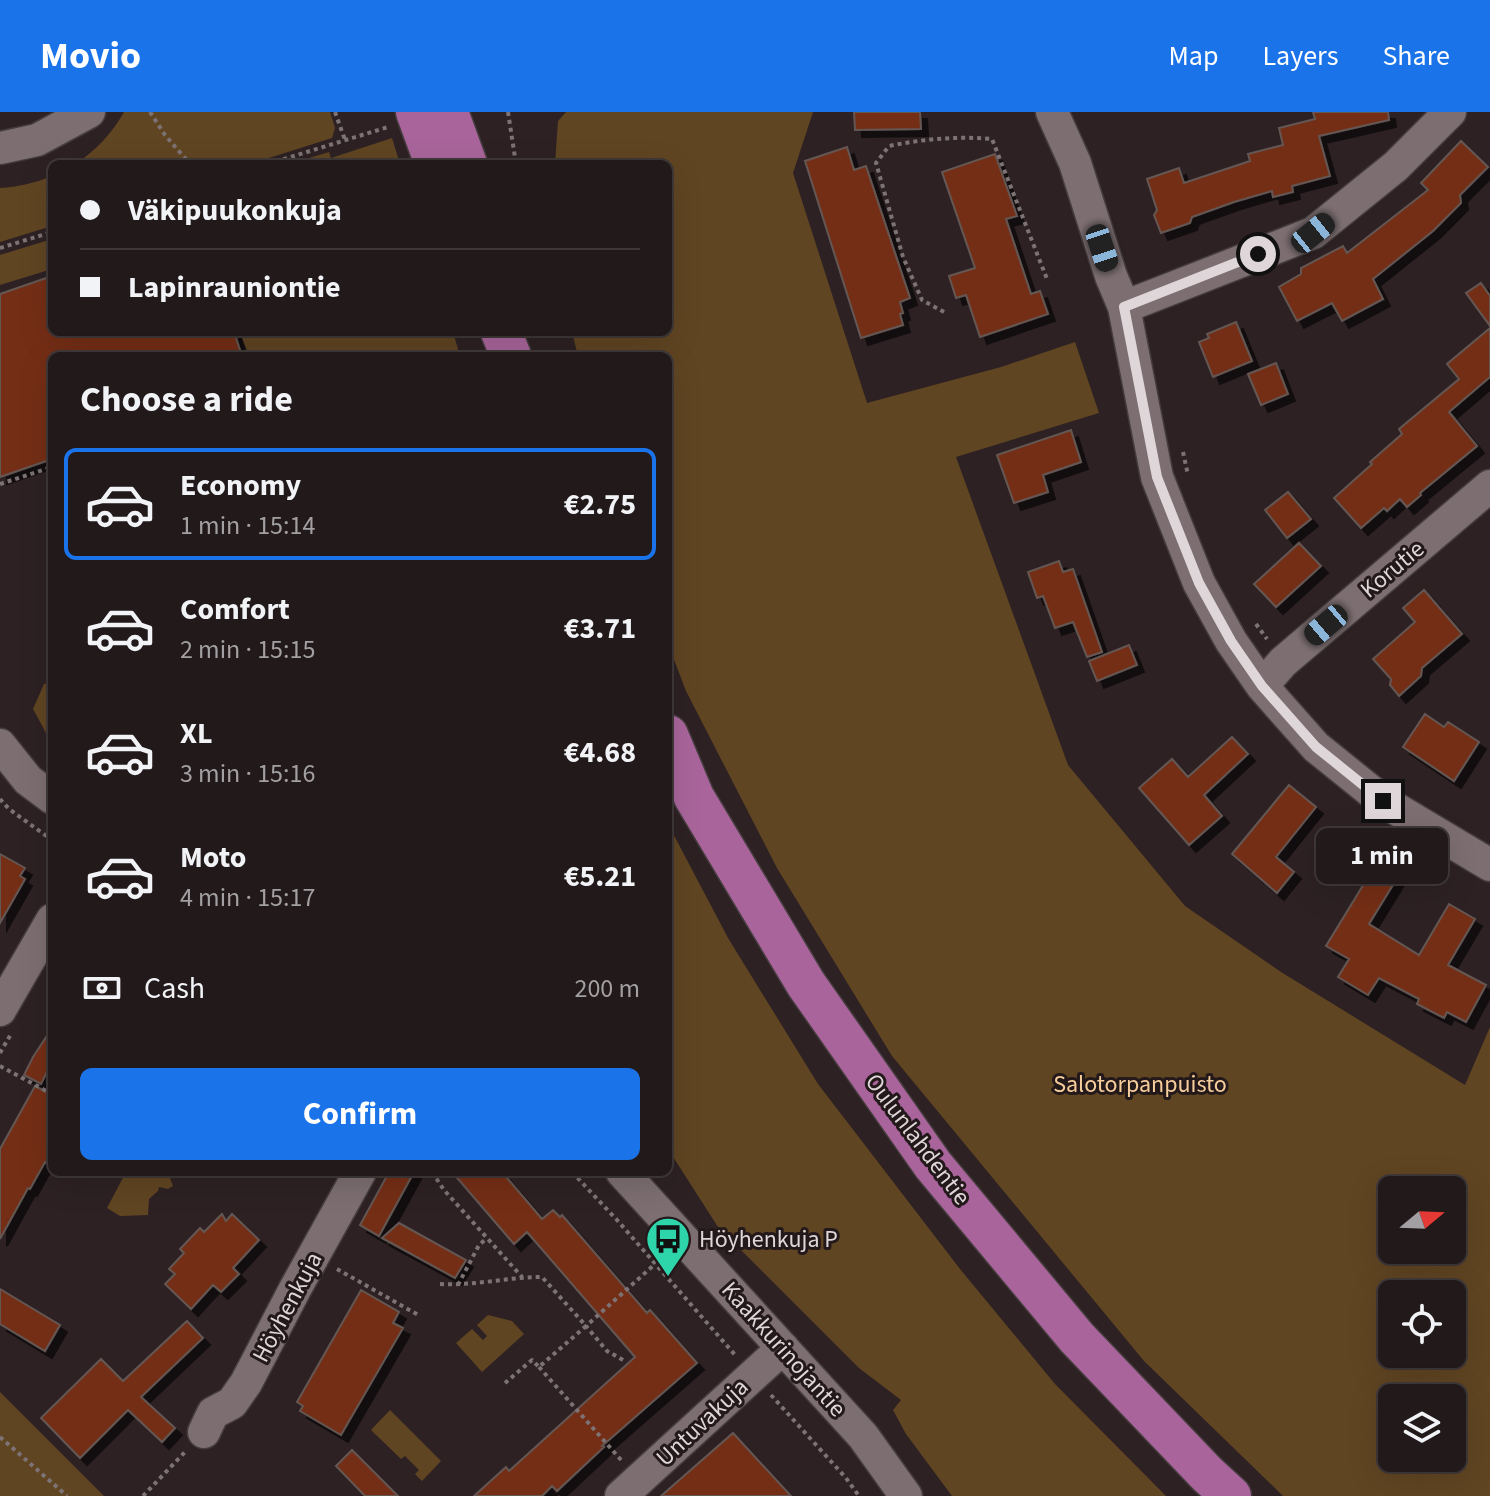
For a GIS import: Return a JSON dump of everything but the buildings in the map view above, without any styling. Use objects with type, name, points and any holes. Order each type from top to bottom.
[{"type":"main road","points":[[448,112],[466,160]]},
{"type":"main road","points":[[404,118],[432,160]]},
{"type":"main road","name":"Oulunlahdentie","points":[[672,745],[694,797],[806,984],[933,1165],[1077,1338],[1231,1496]]},
{"type":"street","points":[[0,148],[37,140],[89,112]]},
{"type":"street","points":[[1052,112],[1075,163],[1124,307],[1157,477],[1199,583],[1231,641],[1262,686],[1316,747],[1383,801],[1490,865]]},
{"type":"street","points":[[1124,307],[1313,233],[1396,166],[1450,112]]},
{"type":"street","name":"Korutie","points":[[1262,686],[1283,662],[1490,486]]},
{"type":"street","points":[[0,745],[28,780],[48,795]]},
{"type":"street","points":[[0,1010],[48,927]]},
{"type":"street","name":"Höyhenkuja","points":[[204,1432],[213,1413],[232,1403],[246,1383],[358,1176]]},
{"type":"street","name":"Kaakkurinojantie","points":[[626,1176],[863,1436],[906,1496]]},
{"type":"street","name":"Untuvakuja","points":[[630,1488],[783,1348]]},
{"type":"path","points":[[150,112],[187,160]]},
{"type":"path","points":[[335,112],[345,140]]},
{"type":"path","points":[[508,112],[515,160]]},
{"type":"path","points":[[281,160],[404,118]]},
{"type":"path","points":[[944,312],[922,300],[903,257],[876,163],[889,146],[919,139],[992,139],[1047,279]]},
{"type":"path","points":[[0,248],[48,233]]},
{"type":"path","points":[[1183,453],[1189,481]]},
{"type":"path","points":[[0,484],[48,468]]},
{"type":"path","points":[[1250,617],[1283,662]]},
{"type":"path","points":[[0,799],[48,837]]},
{"type":"path","points":[[0,1066],[48,1092]]},
{"type":"path","points":[[435,1176],[522,1277]]},
{"type":"path","points":[[576,1176],[859,1496]]},
{"type":"path","points":[[458,1285],[479,1245],[487,1238]]},
{"type":"path","points":[[314,1256],[420,1316]]},
{"type":"path","points":[[539,1367],[655,1264]]},
{"type":"path","points":[[440,1284],[542,1277],[607,1351],[623,1360]]},
{"type":"path","points":[[505,1383],[532,1360],[630,1488]]},
{"type":"path","points":[[143,1496],[204,1432]]},
{"type":"path","points":[[0,1437],[67,1496]]},
{"type":"path","points":[[53,1496],[61,1489]]},
{"type":"green space","points":[[124,112],[330,112],[335,128],[332,138],[263,160],[80,160],[114,127]]},
{"type":"green space","name":"Salotorpanpuisto","points":[[566,112],[813,112],[793,173],[867,403],[1001,367],[1075,342],[1099,413],[956,457],[1068,765],[1185,906],[1281,972],[1465,1085],[1490,1027],[1490,1496],[1283,1496],[1144,1361],[892,1056],[777,868],[686,691],[672,654],[672,352],[577,352],[573,336],[672,336],[672,160],[555,160],[558,121]]},
{"type":"green space","points":[[392,138],[399,160],[302,160],[329,152],[331,158]]},
{"type":"green space","points":[[48,177],[48,227],[0,242],[0,188]]},
{"type":"green space","points":[[48,240],[48,270],[0,285],[0,255]]},
{"type":"green space","points":[[242,336],[454,336],[459,352],[248,352]]},
{"type":"green space","points":[[48,683],[48,737],[33,709],[44,684]]},
{"type":"green space","points":[[672,832],[728,938],[818,1084],[960,1269],[1055,1384],[1166,1496],[952,1496],[906,1434],[893,1410],[901,1400],[859,1368],[718,1227],[672,1155]]},
{"type":"green space","points":[[124,1176],[170,1178],[173,1186],[168,1189],[159,1187],[149,1199],[148,1215],[120,1216],[107,1208]]},
{"type":"green space","points":[[488,1315],[512,1321],[524,1334],[482,1372],[456,1343],[472,1329],[483,1340],[487,1336],[477,1325]]},
{"type":"green space","points":[[0,1392],[104,1496],[0,1496]]},
{"type":"green space","points":[[390,1410],[441,1461],[422,1481],[415,1474],[419,1470],[405,1456],[401,1459],[371,1430]]},
{"type":"place","name":"Höyhenkuja P","points":[[668,1278]]},
{"type":"route","points":[[1258,254],[1124,307],[1157,477],[1199,583],[1231,641],[1262,686],[1316,747],[1383,801]]}]
